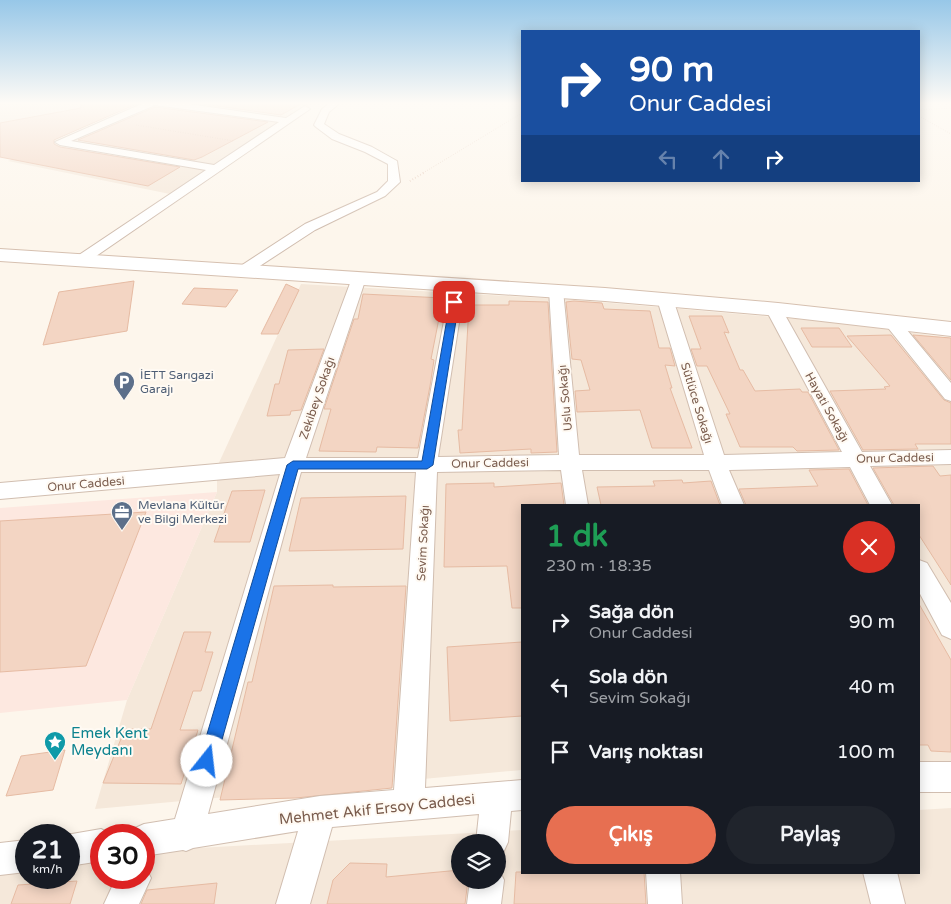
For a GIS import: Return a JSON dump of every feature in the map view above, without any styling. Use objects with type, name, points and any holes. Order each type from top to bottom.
[{"type":"main road","points":[[3,255],[241,272],[556,290],[773,308],[951,329]]},
{"type":"street","points":[[73,144],[217,169]]},
{"type":"street","points":[[81,260],[254,144]]},
{"type":"street","points":[[241,272],[310,227],[381,194],[394,182],[393,163],[366,148],[354,144]]},
{"type":"street","name":"Zekibey Sokağı","points":[[186,834],[293,465],[359,278]]},
{"type":"street","name":"Sevim Sokağı","points":[[409,805],[427,465],[458,284]]},
{"type":"street","name":"Uslu Sokağı","points":[[556,290],[570,462],[577,504]]},
{"type":"street","name":"Sütlüce Sokağı","points":[[665,299],[716,463],[733,504]]},
{"type":"street","name":"Hayati Sokağı","points":[[773,308],[880,504]]},
{"type":"street","points":[[891,321],[951,395]]},
{"type":"street","name":"Onur Caddesi","points":[[0,491],[293,465],[570,462],[716,463],[951,457]]},
{"type":"street","points":[[920,572],[951,627]]},
{"type":"street","points":[[920,777],[951,777]]},
{"type":"street","points":[[495,834],[510,796]]},
{"type":"street","name":"Mehmet Akif Ersoy Caddesi","points":[[155,843],[186,834],[320,812],[510,796]]},
{"type":"street","points":[[293,904],[320,812]]},
{"type":"street","points":[[0,859],[15,857]]},
{"type":"street","points":[[663,874],[664,904]]},
{"type":"street","points":[[880,874],[888,904]]},
{"type":"street","points":[[121,904],[128,889]]},
{"type":"street","points":[[484,904],[486,889]]},
{"type":"path","points":[[394,182],[408,182],[470,144]]},
{"type":"shaded area","points":[[0,144],[33,144],[0,157]]},
{"type":"shaded area","points":[[48,144],[247,144],[170,194],[8,161]]},
{"type":"shaded area","points":[[301,284],[576,300],[832,322],[951,338],[951,765],[920,765],[920,504],[521,504],[521,770],[95,809],[127,700],[217,492],[217,467]]},
{"type":"shaded area","points":[[217,492],[127,700],[0,713],[0,508]]},
{"type":"shaded area","points":[[951,808],[951,904],[0,904],[0,869],[15,867],[15,889],[80,889],[80,856],[90,854],[90,889],[155,889],[155,850],[521,830],[521,874],[920,874],[920,810]]},
{"type":"building","points":[[0,144],[54,144],[60,147],[180,167],[148,186],[0,157]]},
{"type":"building","points":[[102,144],[226,144],[194,160]]},
{"type":"building","points":[[134,281],[127,331],[43,345],[59,292]]},
{"type":"building","points":[[286,284],[299,290],[278,334],[261,334]]},
{"type":"building","points":[[194,288],[238,290],[226,307],[182,304]]},
{"type":"building","points":[[363,294],[443,298],[431,359],[434,360],[418,448],[377,447],[376,452],[319,451],[331,409],[324,409],[354,319],[358,319]]},
{"type":"building","points":[[509,301],[548,302],[557,452],[531,453],[531,449],[460,453],[458,430],[462,430],[469,305],[509,305]]},
{"type":"building","points":[[566,302],[602,303],[604,309],[650,311],[659,348],[670,348],[675,366],[665,365],[672,388],[670,388],[692,448],[652,448],[640,410],[577,412],[575,391],[590,390],[581,360],[572,359]]},
{"type":"building","points":[[689,316],[722,316],[729,333],[724,332],[740,370],[743,370],[755,391],[800,389],[802,392],[808,392],[839,450],[797,451],[793,447],[740,447],[726,414],[730,414],[707,366],[697,366],[691,349],[701,349]]},
{"type":"building","points":[[801,328],[839,328],[852,347],[812,347]]},
{"type":"building","points":[[891,335],[944,400],[951,403],[951,444],[915,444],[918,449],[863,450],[830,391],[886,389],[884,387],[890,386],[847,336]]},
{"type":"building","points":[[913,335],[951,338],[951,380]]},
{"type":"building","points":[[324,349],[301,410],[291,411],[290,415],[267,416],[275,384],[279,384],[288,350]]},
{"type":"building","points":[[933,466],[940,476],[951,475],[951,585],[920,537],[920,504],[893,504],[873,468]]},
{"type":"building","points":[[849,469],[867,504],[746,504],[739,489],[818,486],[809,470]]},
{"type":"building","points":[[682,480],[683,483],[711,481],[720,504],[601,504],[597,487],[655,486],[653,481]]},
{"type":"building","points":[[494,483],[494,487],[561,483],[564,504],[521,504],[521,608],[512,608],[507,566],[444,567],[446,484]]},
{"type":"building","points":[[265,490],[250,542],[214,542],[232,491]]},
{"type":"building","points":[[406,496],[403,549],[289,551],[301,498]]},
{"type":"building","points":[[146,512],[86,666],[0,672],[0,521]]},
{"type":"building","points":[[333,585],[333,587],[406,586],[392,788],[296,798],[220,800],[248,682],[252,682],[274,586]]},
{"type":"building","points":[[920,606],[951,660],[951,752],[931,751],[928,745],[920,745]]},
{"type":"building","points":[[184,632],[211,632],[205,652],[213,652],[201,691],[193,691],[180,730],[198,730],[181,784],[103,783],[125,729],[151,729]]},
{"type":"building","points":[[521,642],[521,716],[450,721],[447,647]]},
{"type":"building","points":[[65,750],[53,790],[6,796],[21,756]]},
{"type":"building","points":[[350,863],[387,864],[386,877],[451,871],[451,889],[467,889],[465,904],[327,904],[333,880]]},
{"type":"building","points":[[516,872],[521,872],[521,874],[644,874],[646,904],[514,904]]},
{"type":"building","points":[[217,883],[214,904],[141,904],[147,890]]},
{"type":"building","points":[[17,889],[75,889],[70,904],[11,904]]},
{"type":"place","name":"İETT Sarıgazi Garajı","points":[[124,401]]},
{"type":"place","name":"Mevlana Kültür ve Bilgi Merkezi","points":[[122,531]]},
{"type":"place","name":"Emek Kent Meydanı","points":[[55,761]]},
{"type":"route","points":[[207,761],[293,465],[427,465],[454,302]]}]
